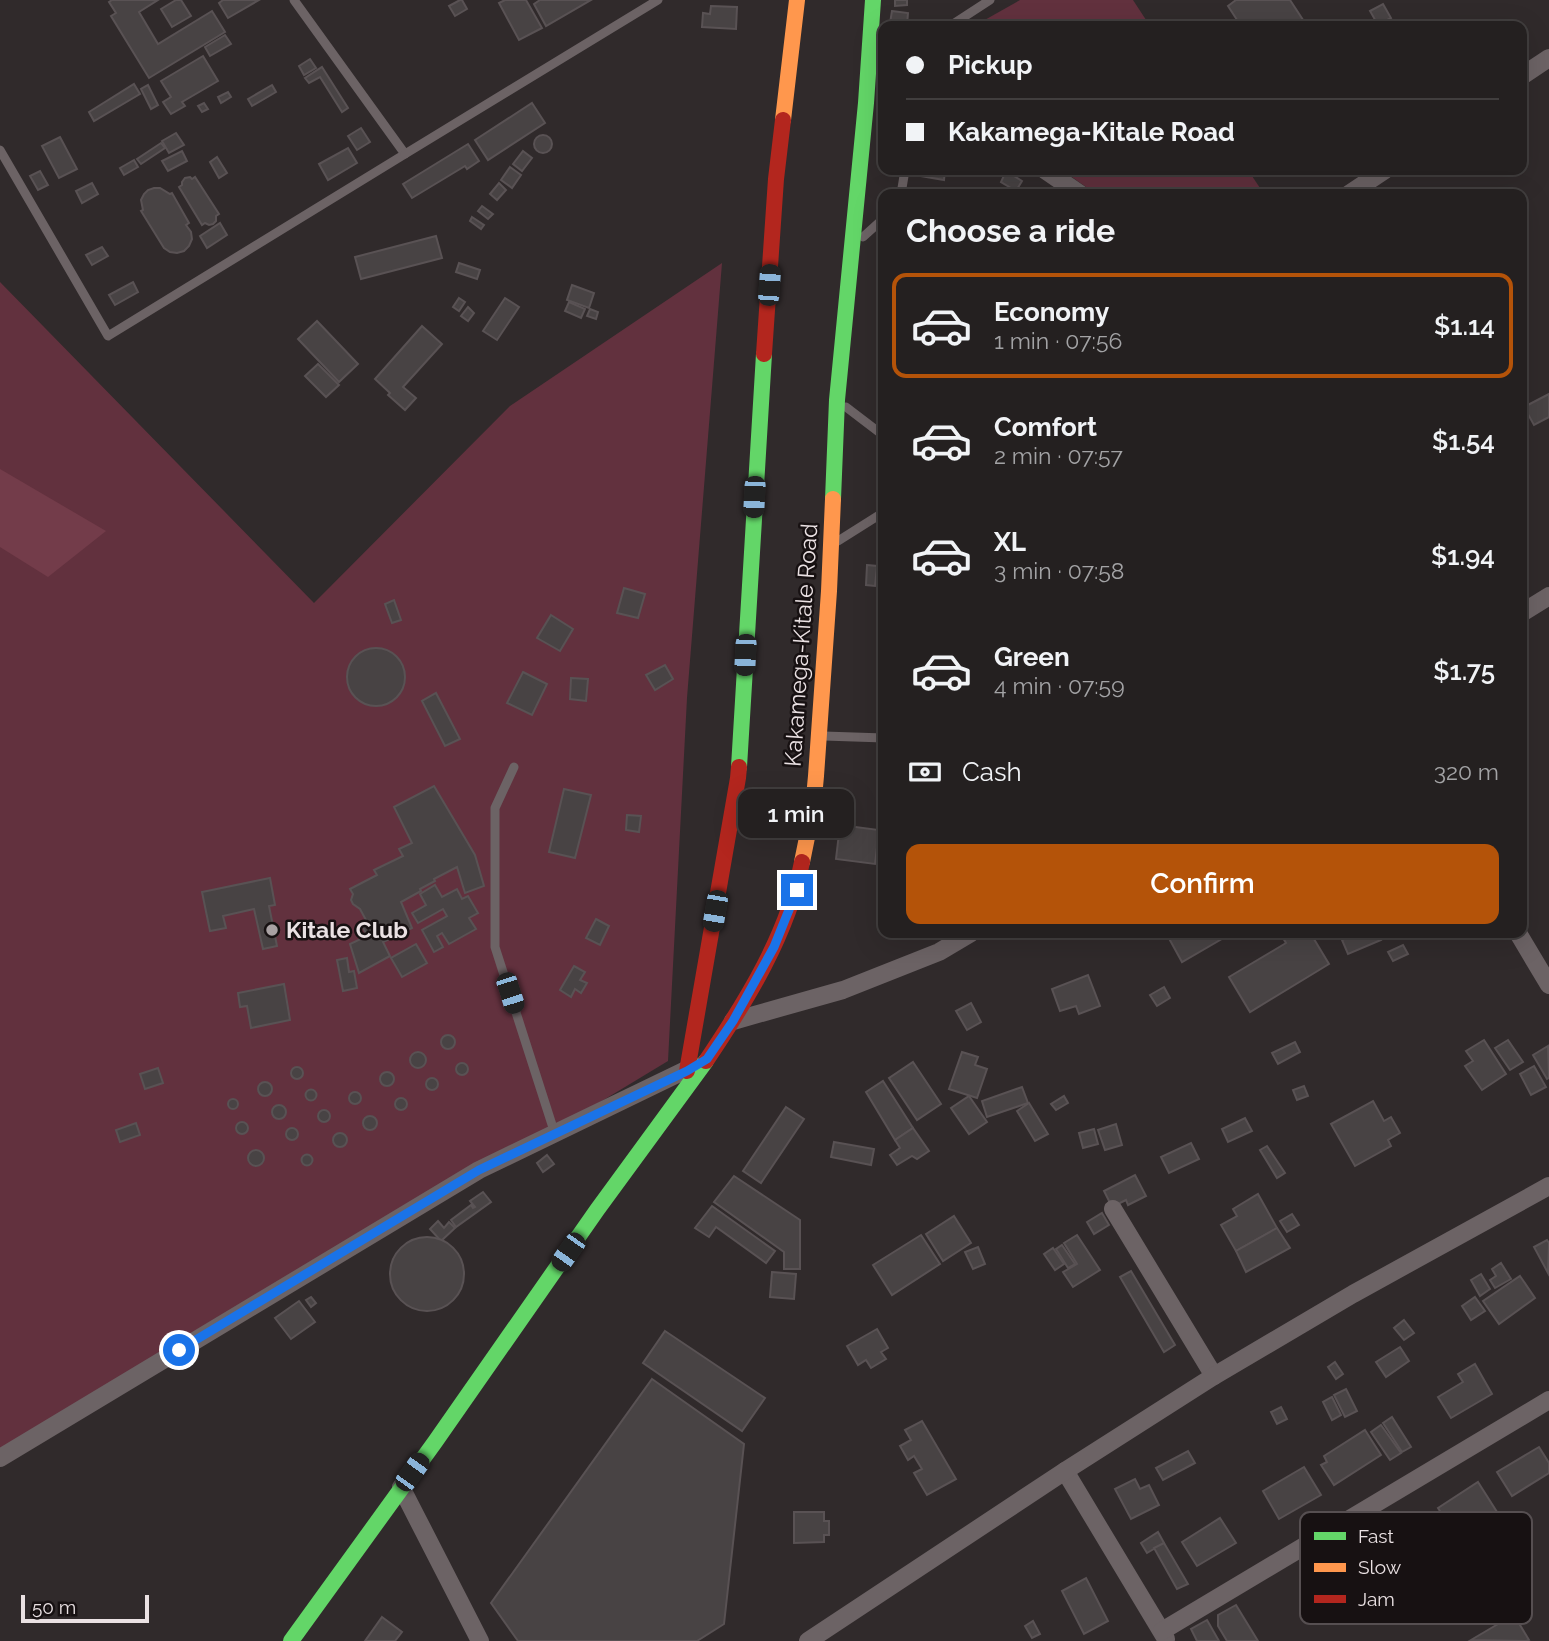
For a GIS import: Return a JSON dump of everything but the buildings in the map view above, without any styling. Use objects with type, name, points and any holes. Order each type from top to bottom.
[{"type":"main road","points":[[687,1071],[738,778],[776,179],[797,0]]},
{"type":"main road","name":"Kakamega-Kitale Road","points":[[292,1641],[733,1021],[774,947],[797,890],[813,808],[828,603],[837,400],[852,248],[877,50],[873,0]]},
{"type":"street","points":[[1527,73],[1549,58]]},
{"type":"street","points":[[1052,175],[1073,189]]},
{"type":"street","points":[[1356,189],[1378,175]]},
{"type":"street","points":[[1527,609],[1549,596]]},
{"type":"street","points":[[733,1021],[843,990],[939,952],[963,938]]},
{"type":"street","points":[[1521,938],[1549,985]]},
{"type":"street","points":[[0,1458],[479,1170],[707,1059]]},
{"type":"street","points":[[808,1641],[1214,1376],[1353,1294],[1549,1186]]},
{"type":"street","points":[[1113,1209],[1214,1376]]},
{"type":"street","points":[[1368,1512],[1549,1401]]},
{"type":"street","points":[[1065,1471],[1165,1636],[1300,1553]]},
{"type":"street","points":[[401,1487],[480,1641]]},
{"type":"lane","points":[[293,0],[405,154]]},
{"type":"lane","points":[[0,150],[108,337],[658,0]]},
{"type":"lane","points":[[958,21],[990,0]]},
{"type":"lane","points":[[852,248],[878,224]]},
{"type":"lane","points":[[837,400],[878,431]]},
{"type":"lane","points":[[830,546],[878,516]]},
{"type":"lane","points":[[819,735],[878,738]]},
{"type":"lane","points":[[514,767],[495,808],[495,947],[555,1134]]},
{"type":"shaded area","points":[[1020,0],[1133,0],[1147,21],[983,21]]},
{"type":"shaded area","points":[[1069,175],[1251,175],[1261,189],[1089,189]]},
{"type":"shaded area","points":[[722,263],[687,698],[668,1061],[0,1465],[0,282],[314,603],[510,406]]},
{"type":"shaded area","points":[[0,469],[106,531],[48,577],[0,547]]},
{"type":"traffic: fast","points":[[833,499],[837,400],[866,103],[873,0]]},
{"type":"traffic: fast","points":[[739,767],[764,354]]},
{"type":"traffic: fast","points":[[291,1641],[706,1061]]},
{"type":"traffic: slow","points":[[783,120],[797,0]]},
{"type":"traffic: slow","points":[[802,862],[813,808],[816,776],[833,499]]},
{"type":"traffic: jam","points":[[764,354],[776,179],[783,120]]},
{"type":"traffic: jam","points":[[687,1071],[739,767]]},
{"type":"traffic: jam","points":[[706,1061],[764,966],[787,915],[802,862]]},
{"type":"place","name":"Kitale Club","points":[[272,930]]},
{"type":"route","points":[[179,1350],[479,1170],[707,1059],[733,1021],[774,947],[797,890]]}]
